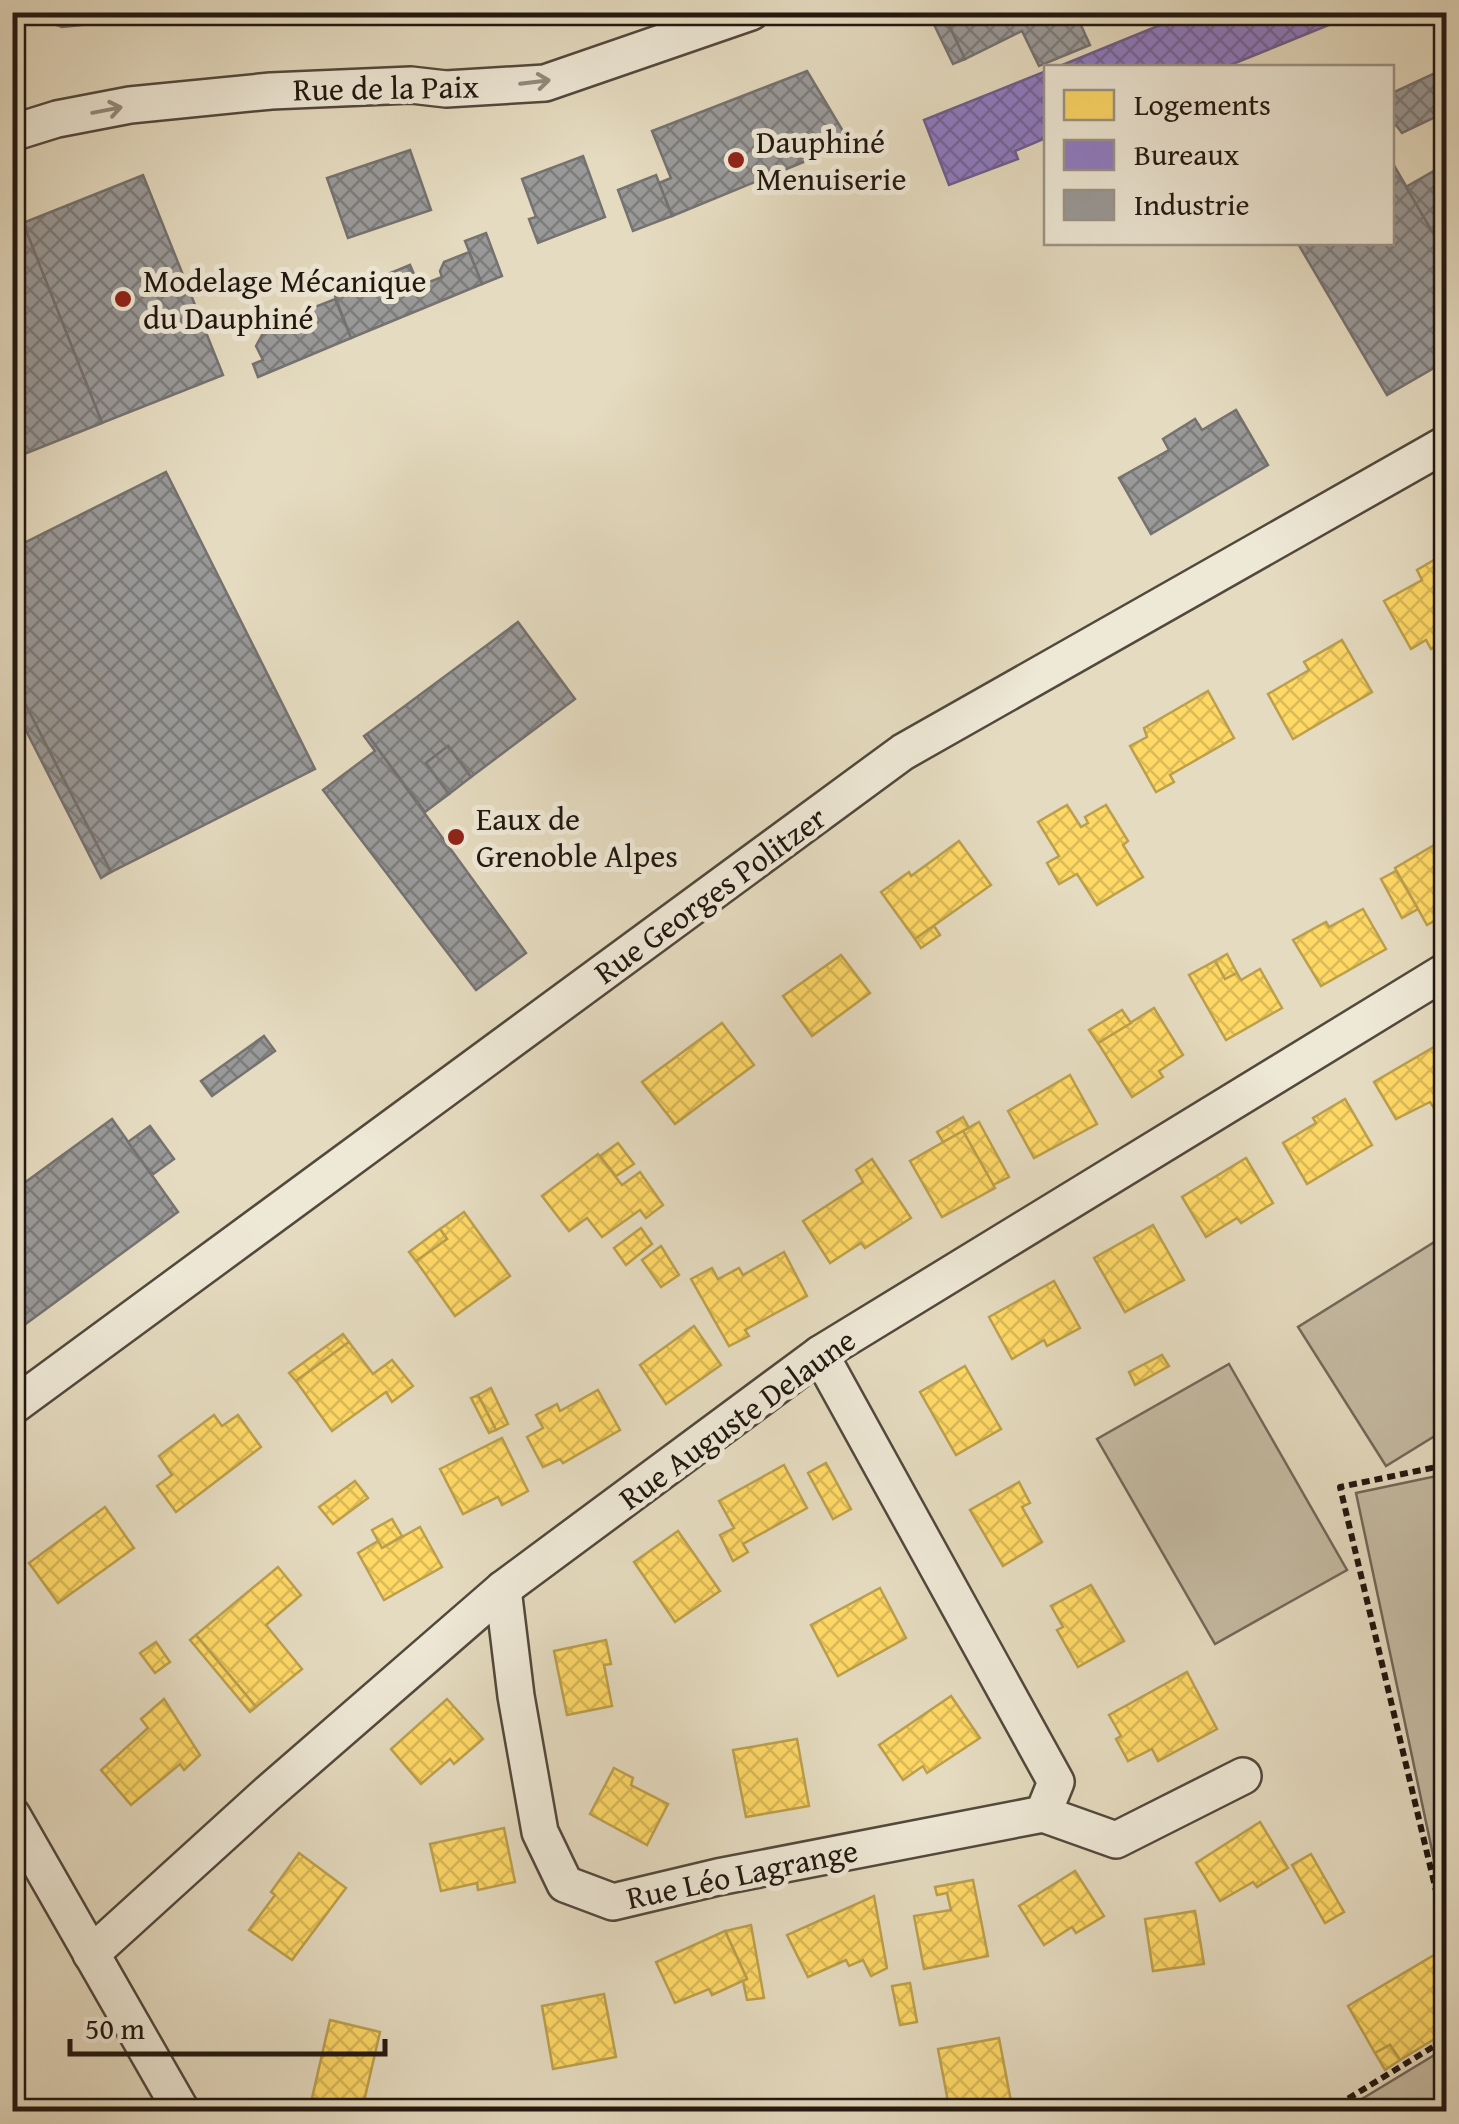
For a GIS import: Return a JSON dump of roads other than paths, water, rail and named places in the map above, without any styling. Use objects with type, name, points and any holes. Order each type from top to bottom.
[{"type":"street","name":"Rue de la Paix","points":[[12,133],[57,119],[130,105],[271,91],[412,85],[446,89],[545,82],[752,12]]},
{"type":"street","name":"Rue Georges Politzer","points":[[12,1407],[904,752],[1446,444]]},
{"type":"street","name":"Rue Auguste Delaune","points":[[91,1954],[267,1794],[503,1589],[820,1354],[1446,971]]},
{"type":"street","points":[[820,1354],[1056,1782],[1044,1814],[1116,1840],[1243,1776]]},
{"type":"street","name":"Rue Léo Lagrange","points":[[503,1589],[516,1696],[540,1832],[565,1884],[613,1902],[1044,1814]]},
{"type":"street","points":[[12,1815],[182,2112]]},
{"type":"place","name":"Dauphiné Menuiserie","points":[[736,160]]},
{"type":"place","name":"Modelage Mécanique du Dauphiné","points":[[123,299]]},
{"type":"place","name":"Eaux de Grenoble Alpes","points":[[456,837]]}]
